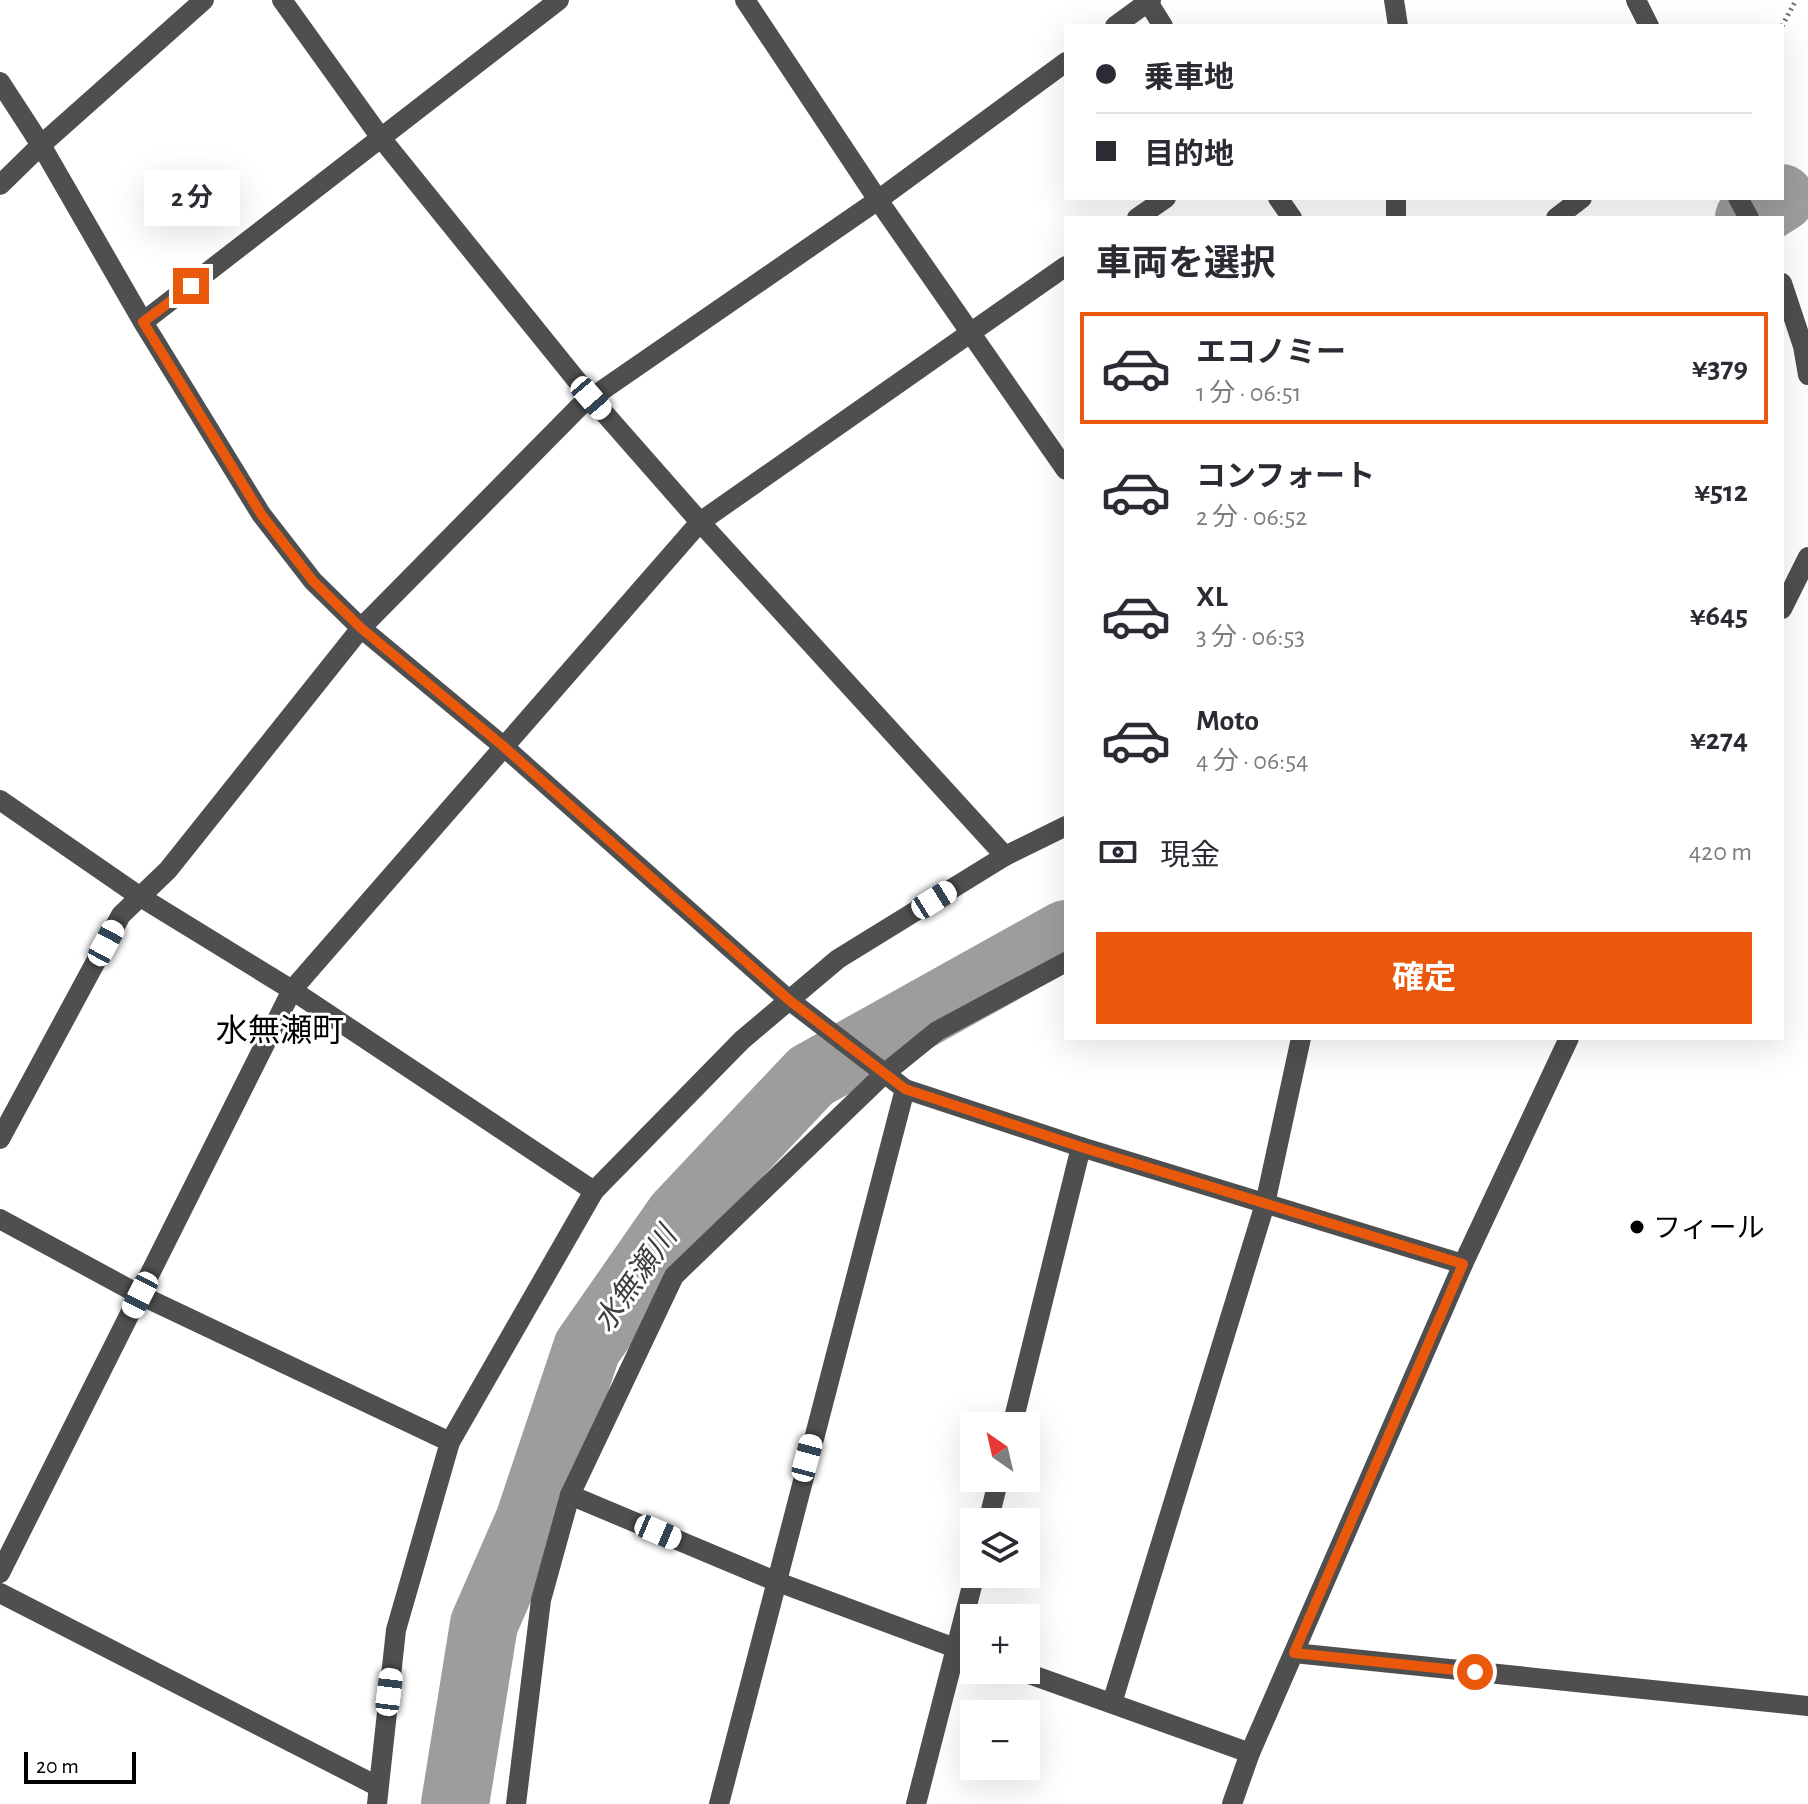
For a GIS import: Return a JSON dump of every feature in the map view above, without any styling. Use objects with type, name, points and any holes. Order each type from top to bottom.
[{"type":"street","points":[[0,185],[204,0]]},
{"type":"street","points":[[282,0],[381,138],[591,398],[1005,856]]},
{"type":"street","points":[[143,322],[559,0]]},
{"type":"street","points":[[745,0],[878,200],[1064,467]]},
{"type":"street","points":[[1394,0],[1398,24]]},
{"type":"street","points":[[1636,0],[1648,24]]},
{"type":"street","points":[[1118,24],[1148,1],[1162,24]]},
{"type":"street","points":[[0,1139],[121,915],[168,870],[361,628],[579,407],[878,200],[1064,63]]},
{"type":"street","points":[[0,82],[41,145],[143,322],[261,514],[313,581],[361,628],[503,746],[795,1005],[905,1089],[1081,1147],[1463,1264]]},
{"type":"street","points":[[1140,216],[1163,200]]},
{"type":"street","points":[[1559,216],[1579,200]]},
{"type":"street","points":[[0,1573],[292,990],[700,522],[1064,267]]},
{"type":"street","points":[[1784,288],[1805,345],[1808,375]]},
{"type":"street","points":[[1784,605],[1808,560]]},
{"type":"street","points":[[0,800],[139,896],[292,990],[594,1191]]},
{"type":"street","points":[[0,1593],[377,1795],[396,1630],[450,1442],[594,1191],[742,1040],[795,1005],[838,959],[1005,856],[1064,827]]},
{"type":"street","points":[[516,1804],[541,1600],[570,1495],[674,1276],[878,1069],[937,1031],[1064,963]]},
{"type":"street","points":[[1112,1703],[1265,1204],[1301,1040]]},
{"type":"street","points":[[1232,1804],[1250,1753],[1463,1264],[1568,1040]]},
{"type":"street","points":[[719,1804],[905,1089]]},
{"type":"street","points":[[1015,1412],[1081,1147]]},
{"type":"street","points":[[0,1219],[140,1295],[450,1442]]},
{"type":"street","points":[[570,1495],[775,1581],[960,1649]]},
{"type":"street","points":[[1294,1653],[1808,1706]]},
{"type":"street","points":[[916,1804],[960,1667]]},
{"type":"street","points":[[1040,1678],[1250,1753]]},
{"type":"path","points":[[1783,24],[1796,0]]},
{"type":"waterway","name":"水無瀬川","points":[[1752,216],[1778,200]]},
{"type":"waterway","name":"水無瀬川","points":[[455,1804],[484,1624],[529,1521],[587,1348],[679,1216],[811,1076],[1064,935]]},
{"type":"place","name":"フィール","points":[[1637,1227]]},
{"type":"district","name":"水無瀬町","points":[[280,1030]]},
{"type":"route","points":[[191,286],[143,322],[261,514],[313,581],[361,628],[503,746],[789,1000],[884,1074],[905,1089],[1022,1128],[1463,1264],[1294,1653],[1475,1672]]}]
